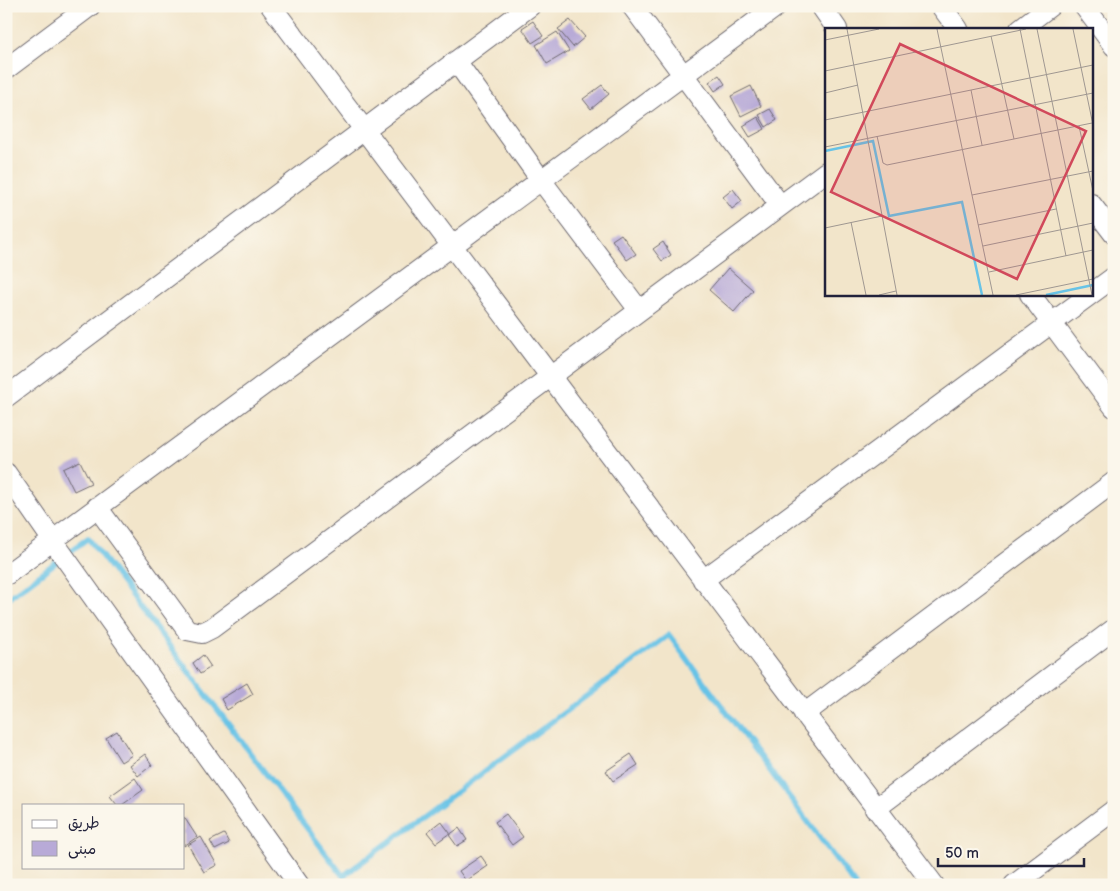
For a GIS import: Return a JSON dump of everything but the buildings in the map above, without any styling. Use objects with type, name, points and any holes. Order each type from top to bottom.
[{"type":"street","points":[[6,69],[90,6]]},
{"type":"street","points":[[271,6],[934,885]]},
{"type":"street","points":[[6,397],[530,6]]},
{"type":"street","points":[[632,6],[780,205]]},
{"type":"street","points":[[6,575],[777,6]]},
{"type":"street","points":[[821,6],[836,28]]},
{"type":"street","points":[[941,6],[957,28]]},
{"type":"street","points":[[1021,28],[1050,6]]},
{"type":"street","points":[[1084,6],[1114,46]]},
{"type":"street","points":[[456,61],[541,180],[639,310]]},
{"type":"street","points":[[98,508],[187,630],[202,632],[212,628],[825,173]]},
{"type":"street","points":[[1092,205],[1114,234]]},
{"type":"street","points":[[1092,294],[1114,278]]},
{"type":"street","points":[[1031,295],[1114,407]]},
{"type":"street","points":[[703,580],[1091,295]]},
{"type":"street","points":[[6,473],[299,885]]},
{"type":"street","points":[[804,714],[1114,482]]},
{"type":"street","points":[[875,809],[1114,629]]},
{"type":"street","points":[[1014,885],[1114,810]]},
{"type":"waterway","points":[[6,600],[88,538],[343,876],[669,635],[855,885]]}]
